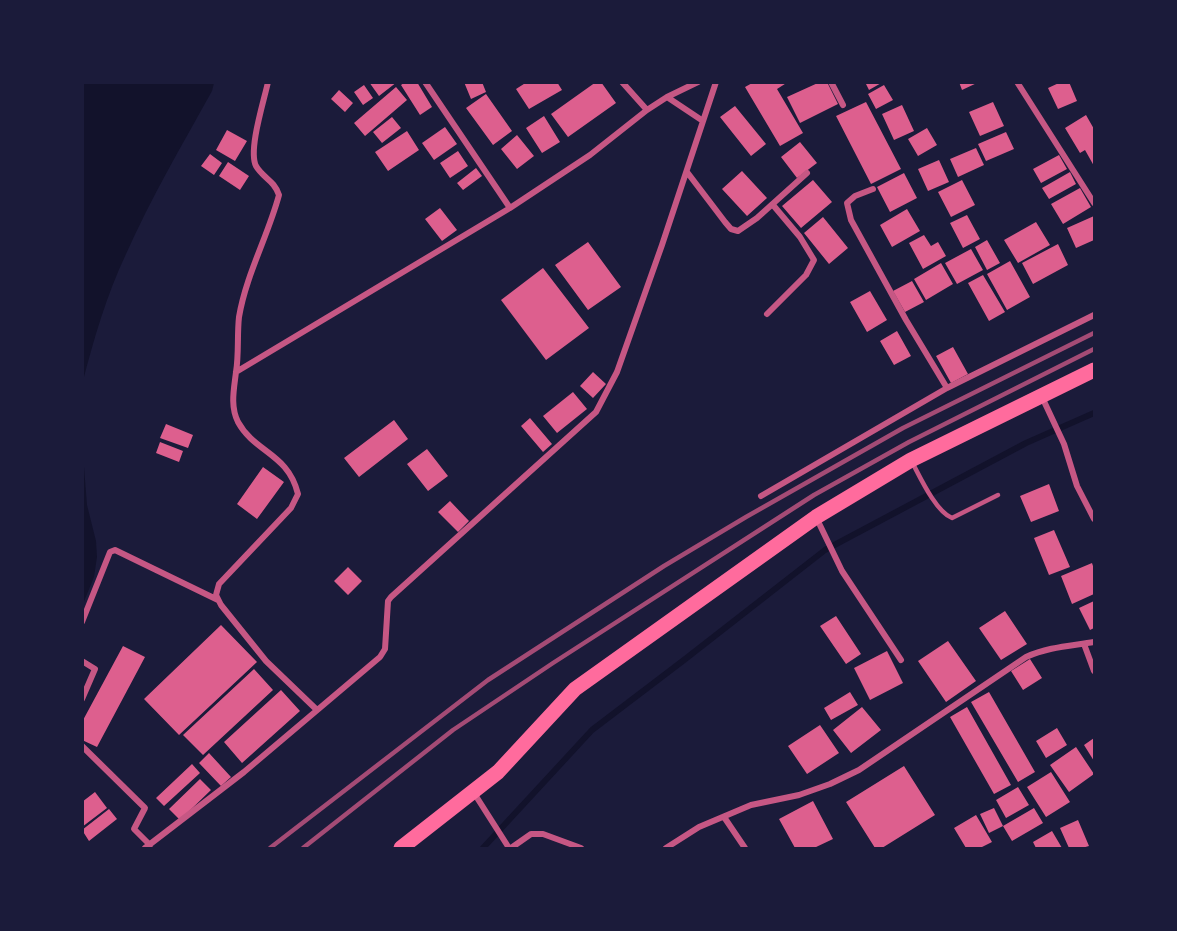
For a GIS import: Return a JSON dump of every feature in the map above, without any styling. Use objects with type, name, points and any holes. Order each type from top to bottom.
[{"type":"main road","points":[[401,849],[498,772],[576,689],[816,517],[911,460],[1045,403],[1095,370]]},
{"type":"street","points":[[267,82],[252,149],[256,166],[275,185],[279,195],[256,259],[239,317],[233,403],[237,420],[249,436],[281,462],[296,485],[298,494],[291,508],[219,584],[216,595],[266,661],[317,710]]},
{"type":"street","points":[[424,82],[510,207]]},
{"type":"street","points":[[622,82],[647,110]]},
{"type":"street","points":[[236,372],[510,207],[590,155],[647,110],[698,82]]},
{"type":"street","points":[[82,746],[145,808],[134,829],[148,847],[244,772],[383,653],[388,601],[391,597],[597,412],[617,372],[716,82]]},
{"type":"street","points":[[831,82],[843,105]]},
{"type":"street","points":[[1017,82],[1095,203]]},
{"type":"street","points":[[667,97],[703,121]]},
{"type":"street","points":[[687,172],[731,229],[738,231],[773,205],[807,173]]},
{"type":"street","points":[[873,189],[855,196],[847,203],[851,220],[906,320],[947,388]]},
{"type":"street","points":[[767,314],[806,275],[814,260],[800,237],[773,205]]},
{"type":"street","points":[[761,496],[947,388],[1095,315]]},
{"type":"street","points":[[1045,403],[1064,444],[1077,486],[1095,519]]},
{"type":"street","points":[[816,517],[842,571],[901,660]]},
{"type":"street","points":[[82,622],[110,552],[114,550],[218,600]]},
{"type":"street","points":[[666,849],[699,827],[751,805],[799,795],[831,784],[859,770],[1026,657],[1057,646],[1095,642]]},
{"type":"street","points":[[1084,644],[1095,672]]},
{"type":"street","points":[[82,661],[94,669],[94,675],[82,699]]},
{"type":"street","points":[[473,793],[510,849],[531,834],[543,834],[581,849]]},
{"type":"street","points":[[724,817],[745,849]]},
{"type":"lane","points":[[911,460],[946,516],[952,518],[998,495]]},
{"type":"shaded area","points":[[83,82],[214,83],[212,91],[167,172],[119,269],[102,316],[83,381]]},
{"type":"shaded area","points":[[82,441],[87,505],[96,541],[97,557],[94,577],[83,604]]},
{"type":"building","points":[[369,82],[397,82],[379,96]]},
{"type":"building","points":[[405,82],[417,82],[432,107],[420,115],[401,85]]},
{"type":"building","points":[[464,82],[482,82],[486,92],[471,99]]},
{"type":"building","points":[[527,82],[557,82],[562,90],[529,109],[516,89]]},
{"type":"building","points":[[596,82],[601,82],[616,103],[568,137],[551,114]]},
{"type":"building","points":[[754,82],[788,82],[777,89],[803,133],[780,146],[745,87]]},
{"type":"building","points":[[820,82],[827,82],[838,104],[800,123],[787,97]]},
{"type":"building","points":[[865,82],[883,82],[869,90]]},
{"type":"building","points":[[959,82],[979,82],[962,90]]},
{"type":"building","points":[[1061,82],[1069,82],[1077,101],[1058,109],[1048,88]]},
{"type":"building","points":[[364,85],[373,98],[363,105],[354,92]]},
{"type":"building","points":[[884,85],[893,100],[876,109],[868,94]]},
{"type":"building","points":[[396,87],[407,100],[365,136],[354,123]]},
{"type":"building","points":[[339,90],[353,103],[345,112],[331,99]]},
{"type":"building","points":[[486,94],[512,131],[493,145],[466,108]]},
{"type":"building","points":[[866,102],[901,169],[871,184],[836,116]]},
{"type":"building","points":[[993,102],[1004,126],[980,136],[969,112]]},
{"type":"building","points":[[902,105],[914,131],[894,140],[882,114]]},
{"type":"building","points":[[735,106],[766,144],[751,156],[720,117]]},
{"type":"building","points":[[1086,115],[1094,129],[1094,166],[1085,150],[1080,153],[1065,128]]},
{"type":"building","points":[[544,116],[560,142],[542,153],[526,128]]},
{"type":"building","points":[[392,117],[401,128],[382,143],[373,132]]},
{"type":"building","points":[[445,127],[457,144],[434,160],[422,143]]},
{"type":"building","points":[[927,128],[937,145],[918,156],[908,139]]},
{"type":"building","points":[[227,130],[247,141],[235,161],[216,150]]},
{"type":"building","points":[[407,131],[419,150],[388,171],[375,152]]},
{"type":"building","points":[[1006,132],[1014,149],[986,161],[978,144]]},
{"type":"building","points":[[517,135],[534,156],[517,169],[501,149]]},
{"type":"building","points":[[800,142],[817,163],[797,178],[781,157]]},
{"type":"building","points":[[976,148],[984,165],[958,177],[950,159]]},
{"type":"building","points":[[458,151],[468,166],[450,178],[440,163]]},
{"type":"building","points":[[210,154],[222,163],[214,175],[201,166]]},
{"type":"building","points":[[1059,155],[1067,169],[1041,183],[1033,169]]},
{"type":"building","points":[[939,160],[949,182],[928,191],[918,169]]},
{"type":"building","points":[[228,162],[249,176],[240,190],[219,176]]},
{"type":"building","points":[[476,168],[482,176],[463,190],[457,183]]},
{"type":"building","points":[[742,171],[767,198],[747,216],[722,189]]},
{"type":"building","points":[[1070,172],[1076,184],[1049,199],[1042,188]]},
{"type":"building","points":[[904,173],[917,198],[890,212],[877,187]]},
{"type":"building","points":[[813,180],[832,202],[801,228],[782,206]]},
{"type":"building","points":[[962,180],[975,205],[951,217],[938,192]]},
{"type":"building","points":[[1080,188],[1091,207],[1063,224],[1051,204]]},
{"type":"building","points":[[440,208],[457,230],[442,241],[425,219]]},
{"type":"building","points":[[907,209],[920,231],[892,247],[880,225]]},
{"type":"building","points":[[967,215],[980,239],[963,248],[950,223]]},
{"type":"building","points":[[1094,216],[1094,240],[1076,248],[1067,228]]},
{"type":"building","points":[[823,217],[848,248],[829,264],[804,233]]},
{"type":"building","points":[[1036,222],[1050,245],[1018,263],[1004,240]]},
{"type":"building","points":[[924,235],[931,246],[938,242],[946,256],[923,269],[909,243]]},
{"type":"building","points":[[987,240],[1000,263],[987,270],[975,247]]},
{"type":"building","points":[[588,242],[621,287],[588,310],[555,265]]},
{"type":"building","points":[[1058,244],[1068,265],[1033,284],[1022,263]]},
{"type":"building","points":[[971,249],[983,270],[957,284],[945,263]]},
{"type":"building","points":[[1010,261],[1030,297],[1007,310],[987,274]]},
{"type":"building","points":[[941,263],[953,284],[926,300],[914,279]]},
{"type":"building","points":[[543,268],[589,328],[546,360],[501,300]]},
{"type":"building","points":[[983,275],[1005,312],[989,321],[968,283]]},
{"type":"building","points":[[912,281],[924,302],[905,312],[893,291]]},
{"type":"building","points":[[870,291],[887,320],[867,332],[850,302]]},
{"type":"building","points":[[897,331],[911,356],[894,365],[880,341]]},
{"type":"building","points":[[953,347],[968,374],[951,383],[936,356]]},
{"type":"building","points":[[593,372],[606,384],[593,398],[580,386]]},
{"type":"building","points":[[573,392],[587,409],[557,433],[543,416]]},
{"type":"building","points":[[530,418],[552,444],[543,452],[521,426]]},
{"type":"building","points":[[394,420],[408,439],[359,477],[344,458]]},
{"type":"building","points":[[166,424],[193,435],[188,448],[160,438]]},
{"type":"building","points":[[160,442],[183,451],[179,462],[156,453]]},
{"type":"building","points":[[427,449],[448,476],[428,491],[407,464]]},
{"type":"building","points":[[263,467],[284,482],[257,519],[237,504]]},
{"type":"building","points":[[1049,484],[1059,511],[1031,522],[1020,496]]},
{"type":"building","points":[[450,501],[469,521],[458,532],[438,512]]},
{"type":"building","points":[[1054,530],[1070,567],[1049,575],[1034,538]]},
{"type":"building","points":[[1092,563],[1094,594],[1072,604],[1061,576]]},
{"type":"building","points":[[348,567],[362,581],[348,595],[334,581]]},
{"type":"building","points":[[1094,601],[1094,628],[1090,630],[1079,608]]},
{"type":"building","points":[[1005,611],[1027,644],[1001,660],[979,628]]},
{"type":"building","points":[[836,616],[861,654],[846,664],[820,626]]},
{"type":"building","points":[[221,625],[257,662],[179,735],[144,699]]},
{"type":"building","points":[[948,641],[976,681],[946,702],[918,661]]},
{"type":"building","points":[[123,646],[145,657],[97,747],[82,740],[82,722]]},
{"type":"building","points":[[887,651],[903,683],[870,700],[854,668]]},
{"type":"building","points":[[1030,659],[1042,678],[1023,690],[1011,671]]},
{"type":"building","points":[[254,669],[273,690],[203,755],[183,735]]},
{"type":"building","points":[[281,690],[300,711],[242,763],[224,742]]},
{"type":"building","points":[[850,692],[858,705],[831,720],[824,708]]},
{"type":"building","points":[[989,692],[1035,772],[1018,782],[971,702]]},
{"type":"building","points":[[862,707],[881,730],[851,753],[833,730]]},
{"type":"building","points":[[967,707],[1011,785],[994,794],[950,717]]},
{"type":"building","points":[[820,725],[839,753],[807,774],[788,746]]},
{"type":"building","points":[[1057,728],[1067,745],[1046,758],[1036,741]]},
{"type":"building","points":[[1094,738],[1094,761],[1084,745]]},
{"type":"building","points":[[1076,747],[1094,774],[1069,792],[1050,765]]},
{"type":"building","points":[[209,753],[231,777],[221,786],[199,763]]},
{"type":"building","points":[[192,764],[200,773],[164,806],[156,798]]},
{"type":"building","points":[[904,766],[935,815],[882,848],[875,848],[846,802]]},
{"type":"building","points":[[1051,772],[1070,802],[1046,817],[1027,787]]},
{"type":"building","points":[[200,779],[211,790],[180,820],[169,809]]},
{"type":"building","points":[[1018,787],[1029,805],[1006,818],[996,800]]},
{"type":"building","points":[[95,792],[107,808],[82,827],[82,802]]},
{"type":"building","points":[[813,801],[833,839],[814,848],[795,848],[779,819]]},
{"type":"building","points":[[994,808],[1003,826],[989,833],[980,814]]},
{"type":"building","points":[[1034,808],[1043,823],[1012,841],[1003,826]]},
{"type":"building","points":[[109,809],[117,819],[89,841],[82,830]]},
{"type":"building","points":[[976,815],[992,842],[980,848],[966,848],[954,828]]},
{"type":"building","points":[[1078,820],[1089,846],[1069,848],[1060,828]]},
{"type":"building","points":[[1052,831],[1062,848],[1036,848],[1033,842]]},
{"type":"waterway","points":[[483,848],[592,730],[825,550],[1026,443],[1094,413]]},
{"type":"railway","points":[[270,848],[488,680],[664,566],[903,428],[1094,333]]},
{"type":"railway","points":[[303,848],[453,730],[814,495],[909,442],[1094,349]]}]
